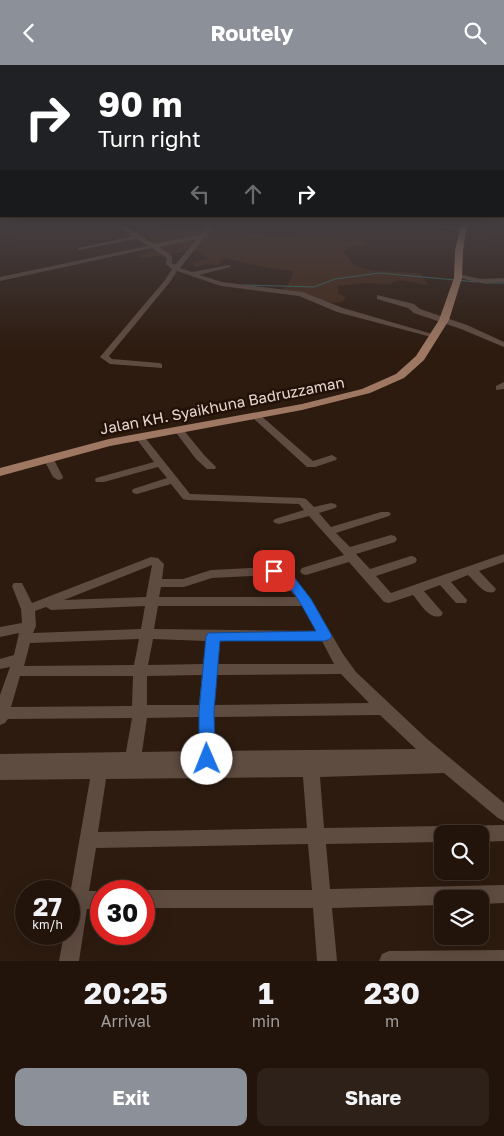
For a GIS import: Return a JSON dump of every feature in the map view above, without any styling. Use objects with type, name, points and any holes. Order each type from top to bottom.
[{"type":"main road","name":"Jalan KH. Syaikhuna Badruzzaman","points":[[0,473],[48,458],[140,437],[256,416],[346,396],[366,391],[389,381],[400,376],[419,359],[435,336],[444,319],[457,279],[458,265]]},
{"type":"street","points":[[0,279],[68,265]]},
{"type":"street","points":[[170,265],[176,269],[229,286],[300,294],[340,310],[435,336]]},
{"type":"street","points":[[160,366],[110,361],[104,357],[179,265]]},
{"type":"street","points":[[193,274],[228,266]]},
{"type":"street","points":[[457,279],[504,280]]},
{"type":"street","points":[[380,297],[444,319],[504,345]]},
{"type":"street","points":[[256,416],[311,465],[332,458]]},
{"type":"street","points":[[179,430],[200,457],[211,467]]},
{"type":"street","points":[[140,437],[187,497],[302,501],[389,599],[503,560]]},
{"type":"street","points":[[48,458],[58,477]]},
{"type":"street","points":[[100,480],[160,463]]},
{"type":"street","points":[[137,491],[174,480]]},
{"type":"street","points":[[279,521],[331,506]]},
{"type":"street","points":[[329,531],[385,513]]},
{"type":"street","points":[[306,571],[391,539]]},
{"type":"street","points":[[368,575],[411,560]]},
{"type":"street","points":[[34,607],[151,561],[158,564],[140,669],[140,713],[133,761]]},
{"type":"street","points":[[470,570],[490,589]]},
{"type":"street","points":[[154,583],[184,583],[212,574],[274,571],[286,576],[306,603],[345,669],[384,709],[434,755],[504,813]]},
{"type":"street","points":[[442,580],[461,600]]},
{"type":"street","points":[[18,586],[34,607]]},
{"type":"street","points":[[415,590],[436,613]]},
{"type":"street","points":[[34,607],[152,601],[306,603]]},
{"type":"street","points":[[34,607],[1,716],[384,709]]},
{"type":"street","points":[[0,631],[213,637],[325,636]]},
{"type":"street","points":[[207,765],[206,711],[213,637]]},
{"type":"street","points":[[0,664],[140,669],[345,669]]},
{"type":"street","points":[[312,764],[434,755]]},
{"type":"street","points":[[0,761],[100,766],[312,764],[448,766]]},
{"type":"street","points":[[0,773],[100,766],[133,761],[207,765]]},
{"type":"street","points":[[312,764],[320,899],[327,961]]},
{"type":"street","points":[[80,888],[100,766]]},
{"type":"street","points":[[489,833],[504,833]]},
{"type":"street","points":[[88,840],[434,834]]},
{"type":"street","points":[[155,899],[320,899],[504,894]]},
{"type":"street","points":[[69,961],[71,945]]},
{"type":"street","points":[[389,961],[504,960]]},
{"type":"shaded area","points":[[253,265],[354,265],[373,271],[420,273],[428,285],[399,280],[389,284],[365,283],[338,286],[338,293],[346,297],[342,302],[334,303],[282,289],[288,285],[294,271]]},
{"type":"waterway","points":[[245,285],[314,287],[335,279],[379,273],[477,282]]},
{"type":"waterway","points":[[484,283],[504,283]]},
{"type":"route","points":[[207,759],[206,711],[213,637],[325,636],[306,603],[286,576],[274,571]]}]
